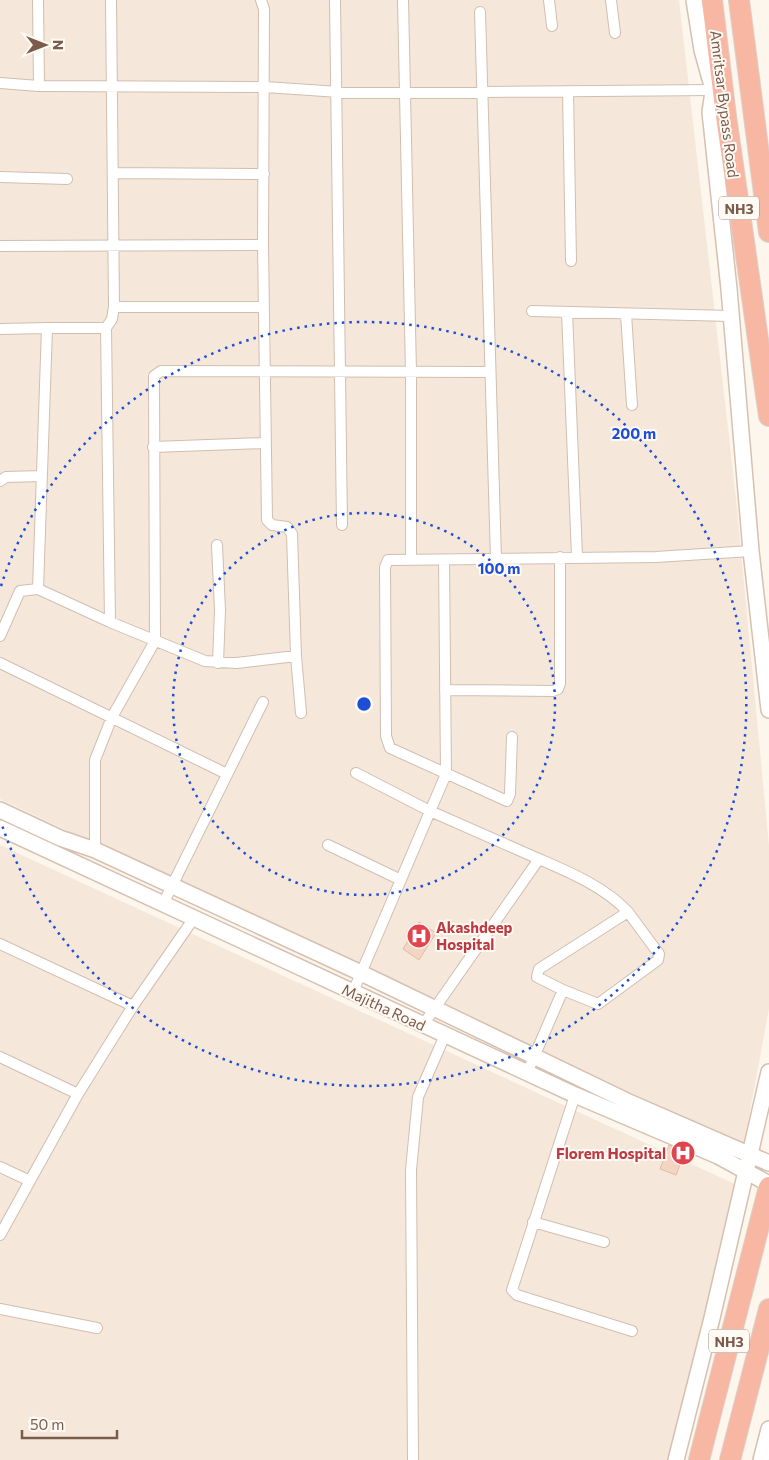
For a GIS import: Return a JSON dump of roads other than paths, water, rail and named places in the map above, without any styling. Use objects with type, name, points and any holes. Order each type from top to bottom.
[{"type":"highway","name":"Amritsar Bypass Road","points":[[712,0],[769,416]]},
{"type":"highway","name":"Amritsar Bypass Road","points":[[739,0],[769,232]]},
{"type":"highway","name":"NH3","points":[[699,1460],[769,1185]]},
{"type":"highway","name":"NH3","points":[[730,1460],[769,1309]]},
{"type":"main road","points":[[694,0],[702,50],[713,90]]},
{"type":"main road","points":[[719,57],[710,112],[731,316],[751,550],[769,710]]},
{"type":"main road","name":"Majitha Road","points":[[0,810],[60,838],[95,850],[171,887],[361,973],[631,1104],[769,1163]]},
{"type":"main road","name":"Majitha Road","points":[[0,828],[575,1095],[718,1156],[769,1185]]},
{"type":"main road","points":[[676,1460],[769,1072]]},
{"type":"main road","points":[[761,1460],[769,1429]]},
{"type":"street","points":[[38,0],[39,86]]},
{"type":"street","points":[[110,622],[106,328],[112,319],[114,307],[110,85],[111,0]]},
{"type":"street","points":[[261,0],[264,9],[265,88],[263,307],[266,372],[267,520],[272,525],[287,527],[292,534],[296,656],[301,713]]},
{"type":"street","points":[[335,0],[342,525]]},
{"type":"street","points":[[403,0],[411,373],[411,560]]},
{"type":"street","points":[[549,0],[552,26]]},
{"type":"street","points":[[611,0],[615,33]]},
{"type":"street","points":[[480,12],[489,372],[496,560]]},
{"type":"street","points":[[0,83],[39,86],[110,85],[337,90],[354,93],[713,90]]},
{"type":"street","points":[[568,91],[571,261]]},
{"type":"street","points":[[113,173],[264,174]]},
{"type":"street","points":[[0,177],[67,179]]},
{"type":"street","points":[[0,246],[263,245]]},
{"type":"street","points":[[114,307],[263,307]]},
{"type":"street","points":[[532,311],[731,316]]},
{"type":"street","points":[[567,312],[577,556]]},
{"type":"street","points":[[626,314],[632,405]]},
{"type":"street","points":[[38,589],[47,328]]},
{"type":"street","points":[[0,329],[106,328]]},
{"type":"street","points":[[95,850],[95,760],[112,717],[156,641],[153,381],[157,373],[161,371],[489,372]]},
{"type":"street","points":[[153,447],[265,443]]},
{"type":"street","points":[[0,481],[6,477],[42,476]]},
{"type":"street","points":[[217,545],[220,610],[218,663]]},
{"type":"street","points":[[512,737],[510,794],[508,800],[394,751],[386,736],[385,564],[390,560],[496,560],[577,556],[656,557],[751,550]]},
{"type":"street","points":[[445,690],[553,691],[558,689],[560,683],[560,557]]},
{"type":"street","points":[[353,992],[446,774],[444,560]]},
{"type":"street","points":[[0,636],[20,591],[38,589],[110,622],[205,660],[218,663],[296,656]]},
{"type":"street","points":[[0,663],[227,774]]},
{"type":"street","points":[[163,904],[263,702]]},
{"type":"street","points":[[356,773],[430,811],[584,881],[621,904],[628,912],[659,954],[658,960],[598,1004],[563,990],[538,977],[539,969],[628,912]]},
{"type":"street","points":[[328,845],[400,880]]},
{"type":"street","points":[[423,1025],[538,859]]},
{"type":"street","points":[[0,1235],[78,1094],[133,1006],[194,918]]},
{"type":"street","points":[[0,944],[133,1006]]},
{"type":"street","points":[[527,1073],[563,990]]},
{"type":"street","points":[[413,1460],[412,1161],[418,1097],[445,1035]]},
{"type":"street","points":[[0,1057],[78,1094]]},
{"type":"street","points":[[575,1095],[513,1285],[514,1292],[632,1331]]},
{"type":"street","points":[[0,1167],[30,1181]]},
{"type":"street","points":[[534,1222],[604,1242]]},
{"type":"street","points":[[0,1309],[97,1328]]},
{"type":"place","name":"Akashdeep Hospital","points":[[419,936]]},
{"type":"place","name":"Florem Hospital","points":[[683,1153]]}]
